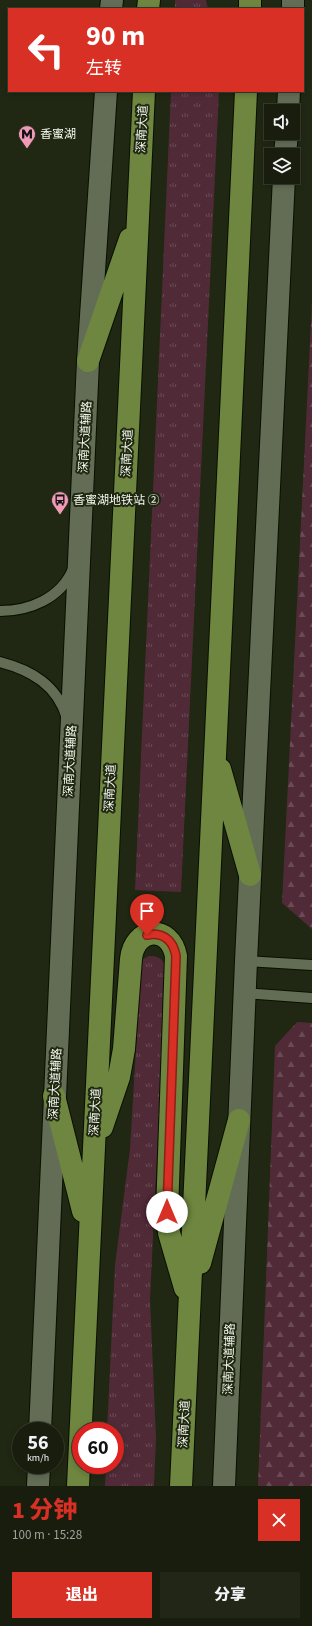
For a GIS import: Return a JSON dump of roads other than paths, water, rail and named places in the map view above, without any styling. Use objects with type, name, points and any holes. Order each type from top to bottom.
[{"type":"main road","name":"深南大道辅路","points":[[40,1422],[88,361],[106,92]]},
{"type":"main road","name":"深南大道","points":[[78,1486],[144,92]]},
{"type":"main road","name":"深南大道","points":[[181,1486],[246,92]]},
{"type":"main road","points":[[288,104],[289,92]]},
{"type":"main road","name":"深南大道辅路","points":[[224,1486],[246,961],[284,184]]},
{"type":"main road","points":[[88,361],[138,215]]},
{"type":"main road","points":[[215,752],[250,875]]},
{"type":"main road","points":[[92,1170],[102,1129],[119,1077],[124,1049],[131,952],[133,947],[141,938],[153,934],[160,935],[171,943],[176,956],[167,1212],[169,1233],[189,1303]]},
{"type":"main road","points":[[54,1096],[89,1234]]},
{"type":"main road","points":[[189,1303],[239,1120]]},
{"type":"main road","points":[[38,1486],[39,1474]]},
{"type":"lane","points":[[0,611],[23,609],[35,605],[55,594],[71,574],[79,548]]},
{"type":"lane","points":[[0,662],[26,670],[38,677],[49,687],[65,712],[71,730]]},
{"type":"lane","points":[[246,961],[312,965]]},
{"type":"lane","points":[[245,994],[312,998]]},
{"type":"place","name":"香蜜湖","points":[[27,149]]},
{"type":"place","name":"香蜜湖地铁站 ②","points":[[60,515]]}]
